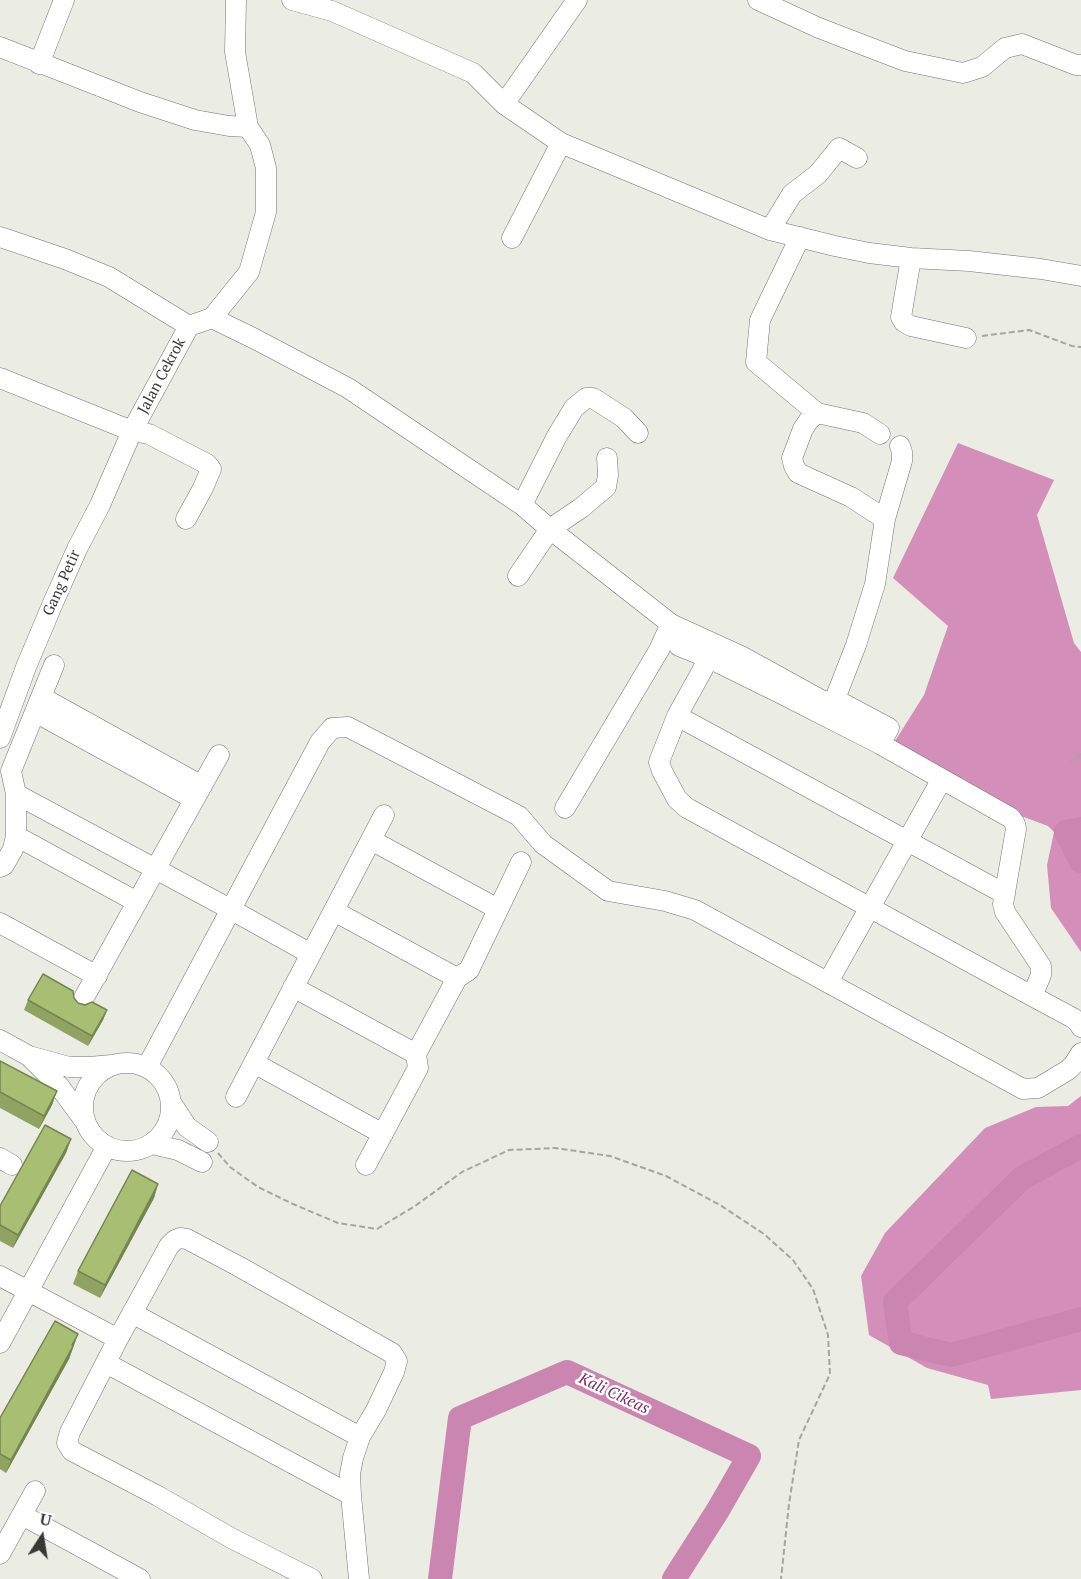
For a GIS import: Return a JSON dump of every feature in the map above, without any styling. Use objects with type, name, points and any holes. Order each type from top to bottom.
[{"type":"street","points":[[39,64],[64,0]]},
{"type":"street","points":[[236,0],[235,52],[248,127],[260,145],[266,168],[266,212],[249,272],[212,318],[348,388],[522,505],[671,624],[741,656],[820,700],[829,702],[836,699],[875,584],[885,519],[902,461],[900,446]]},
{"type":"street","points":[[292,0],[332,11],[473,73],[504,104],[561,143],[770,230],[869,253],[969,261],[1081,276]]},
{"type":"street","points":[[504,104],[577,0]]},
{"type":"street","points":[[758,0],[819,28],[905,60],[963,73],[982,68],[1005,48],[1022,44],[1081,65]]},
{"type":"street","points":[[0,47],[140,102],[195,120],[248,127]]},
{"type":"street","points":[[512,238],[561,143]]},
{"type":"street","points":[[770,230],[792,194],[818,174],[842,143],[857,158]]},
{"type":"street","points":[[0,237],[109,277],[189,326]]},
{"type":"street","points":[[800,237],[760,320],[756,362],[817,413],[863,423],[880,434]]},
{"type":"street","points":[[911,258],[901,317],[904,322],[911,326],[966,339]]},
{"type":"street","name":"Jalan Cekrok","points":[[0,378],[132,431],[189,326],[212,318]]},
{"type":"street","points":[[522,505],[557,436],[574,408],[586,398],[593,398],[624,418],[638,433]]},
{"type":"street","points":[[817,413],[802,429],[792,458],[798,473],[851,497],[885,519]]},
{"type":"street","points":[[132,431],[149,434],[207,464],[211,469],[186,519]]},
{"type":"street","name":"Gang Petir","points":[[0,738],[26,667],[58,592],[100,505],[132,431]]},
{"type":"street","points":[[518,576],[550,529],[581,508],[606,487],[607,458]]},
{"type":"street","points":[[564,808],[654,659],[671,624]]},
{"type":"street","points":[[679,646],[709,658],[880,744],[1011,818],[1016,824],[1016,829],[1003,904],[1005,912],[1041,966],[1041,975],[1032,996]]},
{"type":"street","points":[[709,658],[677,716],[659,762],[677,799],[687,807],[1073,1018],[1081,1027]]},
{"type":"street","points":[[0,867],[4,865],[13,849],[16,836],[16,794],[11,771],[54,665]]},
{"type":"street","points":[[38,705],[198,793]]},
{"type":"street","points":[[677,716],[1005,894]]},
{"type":"street","points":[[147,1067],[320,742],[332,728],[348,727],[519,816],[543,844],[608,891],[665,901],[694,910],[1023,1089],[1038,1088],[1068,1070],[1081,1053]]},
{"type":"street","points":[[81,1003],[219,755]]},
{"type":"street","points":[[828,982],[942,779]]},
{"type":"street","points":[[16,794],[311,954]]},
{"type":"street","points":[[236,1097],[384,815]]},
{"type":"street","points":[[16,836],[137,903]]},
{"type":"street","points":[[371,840],[498,909]]},
{"type":"street","points":[[366,1165],[418,1068],[416,1054],[457,978],[469,970],[521,862]]},
{"type":"street","points":[[334,911],[457,978]]},
{"type":"street","points":[[0,922],[96,976]]},
{"type":"street","points":[[293,987],[416,1054]]},
{"type":"street","points":[[0,1040],[29,1056],[69,1067],[130,1062],[147,1067],[160,1076],[169,1089],[172,1104],[167,1126],[152,1144],[138,1150],[122,1151],[107,1146],[93,1136],[85,1120],[59,1086],[29,1056]]},
{"type":"street","points":[[254,1063],[383,1134]]},
{"type":"street","points":[[85,1120],[83,1103],[87,1087],[98,1073],[113,1064]]},
{"type":"street","points":[[172,1104],[187,1127],[208,1142]]},
{"type":"street","points":[[152,1144],[178,1150],[202,1162]]},
{"type":"street","points":[[0,1343],[107,1146]]},
{"type":"street","points":[[312,1579],[231,1538],[158,1496],[77,1454],[69,1448],[67,1443],[70,1431],[132,1313],[169,1246],[178,1238],[187,1239],[238,1266],[392,1353],[397,1361],[376,1410],[360,1437],[350,1474],[359,1579]]},
{"type":"street","points":[[0,1276],[118,1339]]},
{"type":"street","points":[[132,1313],[360,1437]]},
{"type":"street","points":[[106,1363],[351,1495]]},
{"type":"street","points":[[0,1554],[35,1491]]},
{"type":"street","points":[[22,1515],[140,1579]]},
{"type":"path","points":[[966,339],[1029,330],[1072,346],[1081,347]]},
{"type":"path","points":[[1068,762],[1081,754]]},
{"type":"path","points":[[208,1142],[230,1167],[258,1187],[338,1223],[377,1229],[415,1206],[462,1172],[509,1150],[555,1148],[610,1156],[666,1176],[720,1205],[764,1234],[793,1260],[813,1289],[828,1335],[830,1374],[799,1440],[781,1579]]},
{"type":"shaded area","points":[[958,443],[1054,480],[1037,515],[1074,643],[1081,652],[1081,952],[1051,908],[1047,865],[1054,832],[1048,826],[1013,813],[895,741],[924,695],[948,626],[893,578]]},
{"type":"shaded area","points":[[1081,1096],[1081,1390],[991,1399],[988,1385],[927,1368],[869,1335],[861,1276],[885,1233],[985,1128],[1036,1107],[1068,1106]]},
{"type":"building","points":[[43,974],[73,991],[78,1003],[85,1005],[92,1002],[107,1010],[92,1036],[28,1000]]},
{"type":"building","points":[[0,1061],[57,1091],[44,1116],[0,1092]]},
{"type":"building","points":[[45,1125],[71,1139],[18,1235],[0,1225],[0,1206]]},
{"type":"building","points":[[132,1170],[158,1184],[105,1285],[78,1271]]},
{"type":"building","points":[[55,1321],[78,1334],[11,1460],[0,1454],[0,1418]]},
{"type":"waterway","name":"Kali Cikeas","points":[[1081,829],[1066,832],[1081,861]]},
{"type":"waterway","name":"Kali Cikeas","points":[[1081,1146],[1022,1178],[895,1302],[901,1343],[952,1355],[1081,1319]]},
{"type":"waterway","name":"Kali Cikeas","points":[[440,1579],[460,1418],[567,1372],[749,1456],[674,1579]]}]
